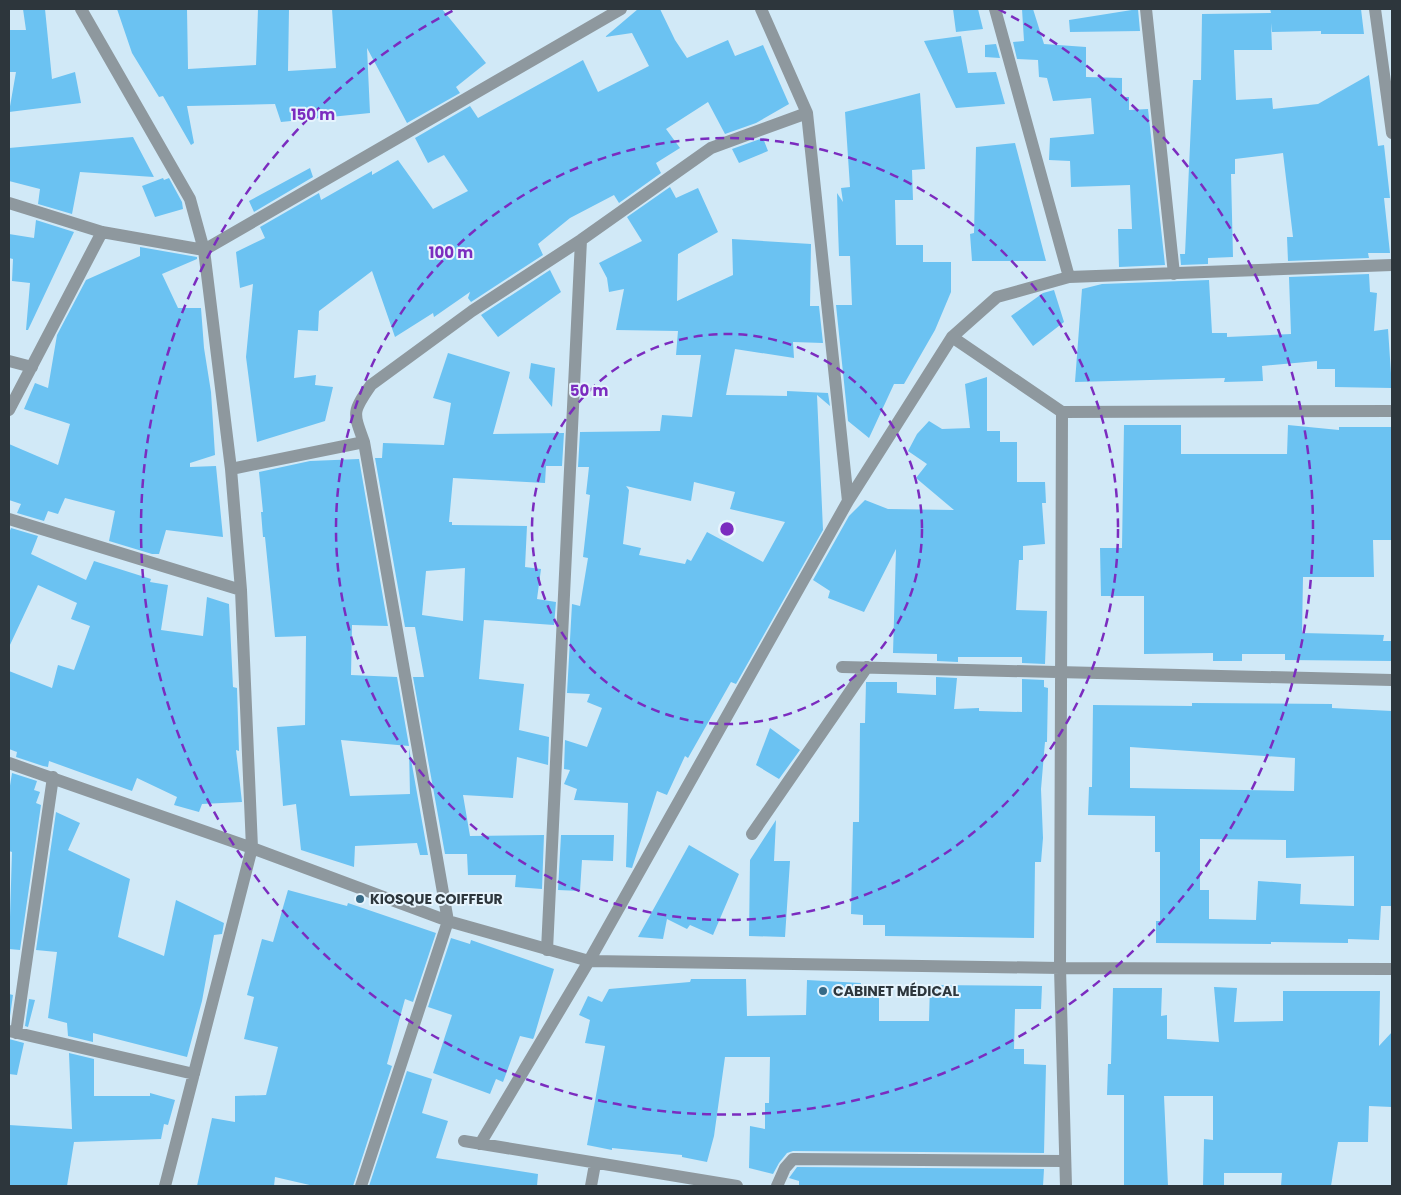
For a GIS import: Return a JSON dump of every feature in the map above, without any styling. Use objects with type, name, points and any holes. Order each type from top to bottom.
[{"type":"street","points":[[81,9],[190,199],[204,250],[231,469],[241,590],[252,848],[165,1186]]},
{"type":"street","points":[[9,203],[102,232],[204,250],[621,9]]},
{"type":"street","points":[[761,9],[807,113],[848,501]]},
{"type":"street","points":[[995,9],[1069,277]]},
{"type":"street","points":[[1146,9],[1174,274]]},
{"type":"street","points":[[1375,9],[1392,133]]},
{"type":"street","points":[[361,1186],[448,921],[364,442],[354,416],[360,401],[371,385],[472,311],[581,240],[712,148],[807,113]]},
{"type":"street","points":[[9,410],[102,232]]},
{"type":"street","points":[[547,950],[581,240]]},
{"type":"street","points":[[480,1144],[589,961],[848,501],[952,337],[997,297],[1069,277],[1392,266]]},
{"type":"street","points":[[952,337],[1062,412],[1392,411]]},
{"type":"street","points":[[9,361],[32,366]]},
{"type":"street","points":[[1062,412],[1060,968],[1066,1186]]},
{"type":"street","points":[[231,469],[364,442]]},
{"type":"street","points":[[9,519],[241,590]]},
{"type":"street","points":[[842,667],[1392,680]]},
{"type":"street","points":[[752,834],[867,668]]},
{"type":"street","points":[[9,763],[252,848],[448,921],[589,961],[1060,968],[1392,969]]},
{"type":"street","points":[[52,777],[12,1032],[194,1074]]},
{"type":"street","points":[[464,1141],[737,1186]]},
{"type":"street","points":[[777,1186],[782,1173],[793,1159],[1065,1161]]},
{"type":"street","points":[[591,1186],[595,1164]]},
{"type":"building","points":[[23,9],[45,9],[52,79],[75,72],[81,103],[9,112],[16,72],[9,72],[9,30],[26,30]]},
{"type":"building","points":[[117,9],[187,9],[188,69],[256,65],[258,9],[289,9],[288,71],[336,68],[332,9],[442,9],[486,63],[456,87],[460,93],[407,123],[367,48],[370,113],[281,122],[275,104],[187,106],[194,143],[191,145],[163,96],[159,97],[132,53]]},
{"type":"building","points":[[638,9],[660,9],[675,40],[687,58],[728,40],[735,56],[763,45],[789,104],[756,123],[725,134],[708,102],[666,129],[680,148],[656,163],[661,173],[619,203],[614,195],[570,218],[538,244],[543,255],[471,302],[468,298],[470,292],[434,317],[433,313],[395,337],[372,271],[319,311],[318,331],[298,330],[294,378],[316,375],[315,385],[333,387],[325,421],[257,442],[246,357],[253,284],[240,288],[236,252],[265,238],[260,227],[319,193],[321,200],[372,171],[372,175],[398,160],[433,209],[468,191],[444,155],[428,163],[415,138],[470,106],[478,118],[583,60],[598,92],[649,66],[632,33],[605,37]]},
{"type":"building","points":[[953,9],[978,9],[983,29],[956,32]]},
{"type":"building","points":[[1022,9],[1033,9],[1044,44],[1086,47],[1086,77],[1122,78],[1122,97],[1129,97],[1129,110],[1148,109],[1165,265],[1119,267],[1118,229],[1132,229],[1130,185],[1071,187],[1070,161],[1049,160],[1050,138],[1094,134],[1091,98],[1053,101],[1047,78],[1039,77],[1038,60],[1017,59],[1013,42],[1024,41]]},
{"type":"building","points":[[1138,9],[1140,31],[1070,32],[1069,20]]},
{"type":"building","points":[[1270,9],[1361,9],[1364,34],[1321,34],[1321,31],[1272,32],[1271,23],[1272,50],[1234,50],[1236,100],[1272,98],[1273,109],[1318,104],[1369,75],[1378,146],[1384,145],[1390,198],[1384,198],[1390,253],[1368,253],[1369,258],[1288,261],[1287,237],[1293,237],[1283,153],[1235,159],[1235,174],[1231,174],[1233,257],[1208,258],[1208,264],[1181,265],[1180,254],[1185,254],[1193,80],[1201,80],[1202,14],[1271,13]]},
{"type":"building","points":[[961,36],[968,73],[996,72],[1005,104],[956,108],[924,41]]},
{"type":"building","points":[[996,44],[1000,58],[985,57],[985,45]]},
{"type":"building","points":[[920,93],[925,169],[912,170],[913,200],[895,200],[896,245],[923,245],[923,262],[951,262],[951,292],[935,330],[904,384],[894,384],[869,438],[848,421],[836,305],[852,305],[850,256],[839,256],[837,193],[843,202],[841,188],[850,187],[845,112]]},
{"type":"building","points":[[133,137],[154,177],[80,172],[72,214],[38,204],[40,189],[9,181],[9,148]]},
{"type":"building","points":[[763,138],[768,151],[739,163],[732,149]]},
{"type":"building","points":[[1015,143],[1046,261],[972,261],[970,234],[974,233],[976,147]]},
{"type":"building","points":[[310,168],[313,177],[254,212],[249,201]]},
{"type":"building","points":[[163,178],[164,180],[169,178],[182,202],[183,209],[155,217],[142,186]]},
{"type":"building","points":[[670,187],[676,198],[698,188],[718,232],[678,254],[677,301],[733,275],[732,239],[811,244],[810,306],[819,306],[823,343],[793,342],[794,358],[735,349],[726,395],[787,396],[787,391],[828,393],[830,406],[817,395],[823,530],[736,684],[731,682],[688,758],[685,756],[667,795],[657,791],[632,868],[626,867],[628,803],[574,800],[577,789],[564,784],[570,770],[564,769],[565,740],[587,747],[602,708],[587,702],[590,694],[567,693],[572,604],[580,606],[588,558],[583,557],[590,495],[586,494],[589,467],[578,467],[580,432],[660,431],[662,415],[692,417],[701,355],[676,355],[678,331],[616,330],[624,289],[609,292],[607,278],[599,263],[642,241],[627,217]],"holes":[[[694,482],[735,492],[730,509],[785,522],[763,562],[707,532],[691,561],[687,559],[685,564],[639,555],[641,548],[623,544],[629,490],[626,486],[691,501]]]},
{"type":"building","points":[[36,220],[74,232],[28,330],[26,330],[30,283],[12,281],[13,259],[9,258],[9,234],[34,238]]},
{"type":"building","points":[[140,247],[197,257],[197,259],[162,274],[178,308],[201,308],[204,348],[211,392],[215,455],[190,463],[190,467],[216,466],[223,537],[166,530],[159,554],[152,554],[109,541],[115,511],[65,498],[58,514],[48,511],[44,521],[17,513],[21,504],[9,500],[9,444],[58,465],[70,424],[24,409],[35,383],[48,388],[57,335],[86,280],[140,256]]},
{"type":"building","points":[[550,270],[561,292],[498,337],[481,315]]},
{"type":"building","points":[[1369,274],[1370,292],[1377,293],[1374,331],[1388,329],[1392,388],[1335,387],[1335,369],[1317,369],[1317,361],[1262,366],[1263,381],[1224,382],[1225,378],[1075,382],[1082,289],[1102,284],[1209,280],[1212,333],[1227,333],[1227,337],[1291,334],[1289,277]]},
{"type":"building","points":[[1054,290],[1064,322],[1033,346],[1011,316],[1043,293]]},
{"type":"building","points":[[448,353],[510,372],[493,434],[564,433],[562,466],[546,466],[545,483],[453,478],[449,522],[452,522],[452,525],[527,526],[525,567],[541,569],[537,599],[556,602],[554,625],[484,620],[479,679],[524,684],[519,730],[549,737],[548,765],[517,757],[513,798],[463,795],[470,836],[544,835],[542,889],[515,887],[516,875],[468,875],[467,854],[445,854],[413,677],[424,677],[423,671],[415,627],[405,627],[375,458],[382,458],[383,443],[444,445],[451,403],[433,398]],"holes":[[[465,568],[463,621],[422,615],[426,571]]]},
{"type":"building","points":[[531,363],[555,368],[552,407],[529,378]]},
{"type":"building","points":[[987,377],[987,431],[1000,431],[1000,442],[1017,442],[1017,482],[1045,482],[1046,503],[1042,503],[1045,544],[1023,546],[1023,560],[1019,560],[1016,610],[1047,611],[1045,664],[1022,663],[1022,657],[958,657],[958,662],[937,661],[937,654],[893,653],[896,549],[864,612],[828,598],[830,591],[813,580],[849,516],[865,500],[888,509],[954,510],[916,478],[927,464],[908,451],[917,434],[929,421],[942,429],[970,428],[965,384]]},
{"type":"building","points":[[1124,425],[1181,425],[1181,454],[1287,454],[1288,425],[1339,430],[1339,427],[1392,427],[1392,540],[1373,540],[1374,577],[1303,577],[1302,633],[1384,635],[1383,641],[1392,641],[1392,661],[1285,660],[1285,654],[1242,654],[1242,661],[1213,661],[1213,653],[1144,654],[1144,596],[1101,596],[1100,548],[1122,548]]},
{"type":"building","points":[[359,459],[388,626],[352,625],[351,675],[397,677],[409,746],[341,740],[350,796],[410,794],[409,748],[428,855],[420,855],[417,843],[355,846],[354,867],[301,850],[296,804],[283,806],[277,727],[305,725],[306,636],[275,637],[265,537],[263,537],[261,512],[263,512],[259,472],[310,461]]},
{"type":"building","points":[[11,528],[38,536],[31,554],[86,580],[94,561],[151,579],[150,582],[168,585],[161,630],[203,636],[207,597],[229,604],[233,687],[237,688],[239,751],[236,750],[242,802],[202,804],[199,812],[174,805],[177,797],[137,778],[132,791],[49,761],[48,767],[16,757],[17,752],[9,749],[9,671],[52,688],[58,665],[74,670],[90,626],[71,619],[77,603],[38,585],[9,647],[9,533]]},
{"type":"building","points":[[936,677],[957,678],[954,709],[979,708],[979,711],[1022,712],[1022,679],[1044,680],[1044,687],[1048,688],[1047,742],[1045,742],[1041,789],[1043,838],[1041,862],[1035,862],[1034,938],[885,936],[885,925],[863,925],[863,915],[851,914],[853,822],[859,822],[860,723],[865,723],[866,682],[897,682],[897,693],[936,695]]},
{"type":"building","points":[[1192,703],[1332,704],[1332,708],[1392,711],[1392,906],[1381,906],[1379,940],[1348,939],[1348,943],[1156,943],[1156,921],[1160,921],[1160,852],[1155,852],[1155,816],[1088,815],[1089,787],[1092,787],[1093,705],[1192,706]],"holes":[[[1130,747],[1295,758],[1294,791],[1130,788]],[[1200,839],[1286,840],[1286,858],[1354,856],[1354,906],[1300,904],[1301,884],[1258,881],[1256,920],[1209,919],[1209,890],[1200,890]]]},
{"type":"building","points":[[770,728],[800,750],[779,779],[756,765]]},
{"type":"building","points":[[12,773],[37,781],[34,790],[40,792],[36,803],[41,805],[20,950],[9,949],[12,852],[9,851],[9,792]]},
{"type":"building","points":[[56,812],[80,823],[68,850],[130,879],[118,937],[164,956],[176,900],[224,923],[222,934],[214,935],[202,1001],[187,1057],[93,1033],[93,1042],[68,1036],[67,1023],[48,1018],[57,952],[36,950]]},
{"type":"building","points":[[776,820],[774,861],[790,861],[785,937],[749,936],[750,860]]},
{"type":"building","points":[[561,835],[614,835],[613,861],[582,860],[580,891],[558,890]]},
{"type":"building","points":[[689,845],[739,874],[713,935],[690,925],[687,929],[667,919],[663,939],[638,937]]},
{"type":"building","points":[[288,890],[347,906],[348,903],[436,933],[413,1002],[405,999],[387,1064],[392,1066],[353,1186],[314,1186],[275,1177],[274,1186],[197,1186],[212,1118],[235,1122],[235,1096],[266,1095],[278,1047],[244,1039],[254,997],[247,995],[262,939],[273,942]]},
{"type":"building","points":[[451,938],[470,944],[471,940],[554,969],[533,1039],[520,1036],[503,1082],[496,1079],[490,1094],[433,1073],[452,1015],[428,1007]]},
{"type":"building","points":[[691,979],[746,979],[747,1016],[806,1015],[807,980],[861,983],[861,988],[879,988],[879,1021],[929,1021],[930,985],[1042,986],[1041,1009],[1015,1009],[1014,1049],[1024,1049],[1024,1064],[1046,1065],[1044,1153],[793,1151],[787,1153],[773,1174],[749,1168],[750,1126],[765,1129],[765,1103],[769,1103],[770,1057],[725,1057],[714,1136],[707,1162],[682,1157],[682,1155],[612,1148],[612,1150],[587,1145],[605,1046],[585,1043],[590,1020],[579,1015],[588,996],[602,1002],[609,989],[690,982]]},
{"type":"building","points":[[1214,987],[1237,988],[1234,1022],[1283,1021],[1283,991],[1380,991],[1379,1046],[1392,1032],[1392,1107],[1369,1106],[1368,1142],[1338,1142],[1331,1186],[1281,1186],[1282,1173],[1224,1173],[1224,1186],[1203,1186],[1204,1139],[1213,1140],[1213,1096],[1164,1096],[1168,1186],[1124,1186],[1124,1095],[1107,1095],[1108,1064],[1111,1064],[1113,988],[1162,988],[1161,1016],[1167,1015],[1167,1039],[1219,1042]]},
{"type":"building","points":[[9,994],[13,995],[9,1023]]},
{"type":"building","points":[[29,999],[35,1000],[28,1027],[25,1026]]},
{"type":"building","points":[[9,1039],[24,1043],[17,1075],[9,1074]]},
{"type":"building","points":[[69,1053],[94,1059],[94,1096],[150,1096],[150,1093],[175,1100],[168,1125],[164,1124],[161,1139],[74,1142],[67,1186],[9,1186],[9,1125],[72,1129]]},
{"type":"building","points":[[407,1071],[432,1079],[422,1113],[448,1121],[436,1158],[538,1174],[537,1186],[369,1186]]},
{"type":"building","points":[[797,1167],[1044,1169],[1043,1186],[799,1186],[799,1181],[789,1178]]},
{"type":"place","name":"KIOSQUE COIFFEUR","points":[[360,899]]},
{"type":"place","name":"CABINET MÉDICAL","points":[[823,991]]}]
